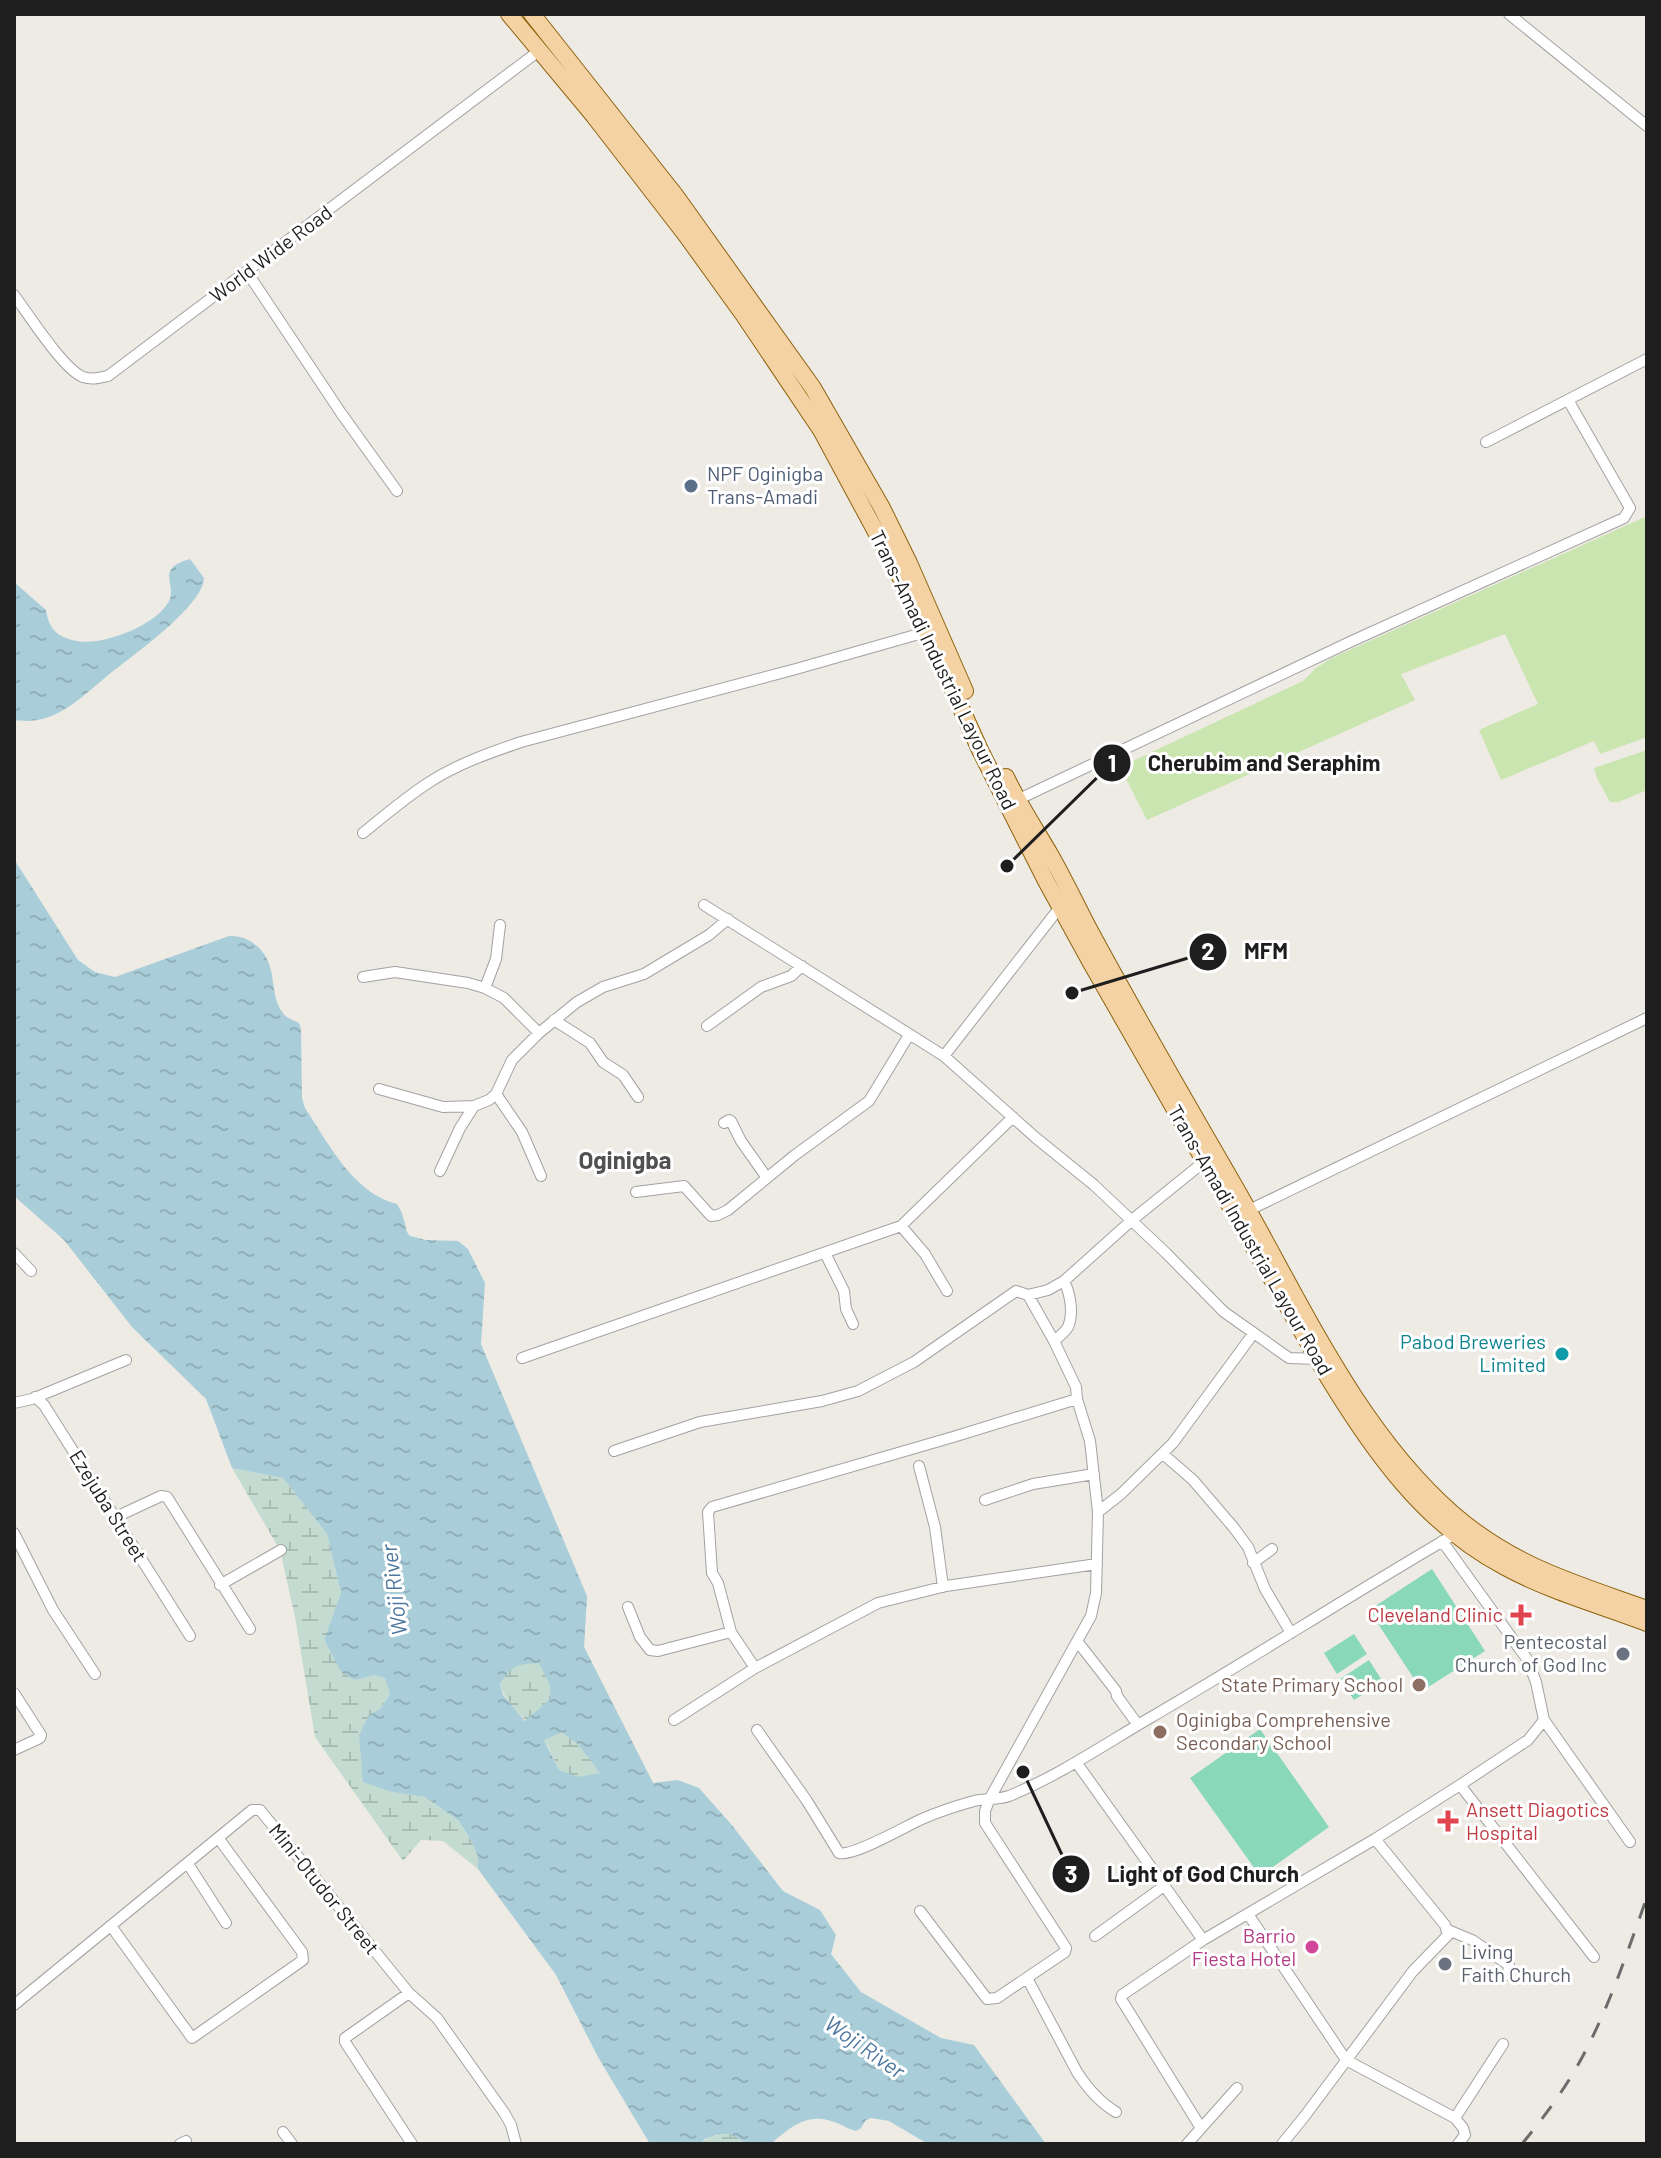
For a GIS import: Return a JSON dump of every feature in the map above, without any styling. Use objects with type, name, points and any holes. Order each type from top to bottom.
[{"type":"main road","name":"Trans-Amadi Industrial Layour Road","points":[[509,14],[594,116],[806,393],[821,430],[910,595],[993,777],[1060,907],[1205,1161],[1242,1214],[1368,1419],[1388,1447],[1427,1489],[1478,1534],[1522,1562],[1647,1609]]},
{"type":"main road","name":"Trans-Amadi Industrial Layour Road","points":[[532,14],[675,195],[882,508],[1017,800],[1051,855],[1318,1359],[1354,1421],[1392,1472],[1448,1537],[1514,1571],[1647,1623]]},
{"type":"street","points":[[1509,14],[1647,126]]},
{"type":"street","name":"World Wide Road","points":[[14,295],[67,366],[81,377],[94,379],[108,376],[540,50]]},
{"type":"street","points":[[247,272],[397,491]]},
{"type":"street","points":[[1486,442],[1647,359]]},
{"type":"street","points":[[1017,800],[1352,641],[1624,518],[1630,508],[1568,400]]},
{"type":"street","points":[[363,833],[428,784],[470,760],[494,751],[926,632]]},
{"type":"street","points":[[704,905],[944,1056],[1132,1220],[1206,1296],[1289,1358],[1318,1359]]},
{"type":"street","points":[[944,1056],[1060,907]]},
{"type":"street","points":[[379,1089],[443,1107],[474,1106],[489,1100],[496,1094],[512,1060],[554,1020],[593,992],[644,974],[687,950],[728,919]]},
{"type":"street","points":[[485,988],[496,959],[500,925]]},
{"type":"street","points":[[707,1026],[761,987],[791,976],[802,966]]},
{"type":"street","points":[[363,977],[395,972],[472,983],[504,998],[539,1033]]},
{"type":"street","points":[[1242,1214],[1647,1018]]},
{"type":"street","points":[[554,1020],[590,1043],[603,1062],[623,1075],[638,1097]]},
{"type":"street","points":[[636,1192],[684,1186],[711,1216],[728,1210],[869,1101],[909,1035]]},
{"type":"street","points":[[496,1094],[522,1132],[541,1176]]},
{"type":"street","points":[[440,1171],[474,1106]]},
{"type":"street","points":[[522,1358],[901,1226],[1013,1117]]},
{"type":"street","points":[[724,1123],[731,1121],[767,1178]]},
{"type":"street","points":[[1028,1295],[1048,1290],[1064,1281],[1205,1161]]},
{"type":"street","points":[[901,1226],[925,1254],[947,1291]]},
{"type":"street","points":[[14,1253],[31,1271]]},
{"type":"street","points":[[825,1253],[844,1291],[846,1309],[853,1324]]},
{"type":"street","points":[[1054,1341],[1068,1328],[1068,1289],[1064,1281]]},
{"type":"street","points":[[614,1451],[700,1422],[808,1404],[858,1391],[914,1362],[1009,1294],[1019,1291],[1028,1295],[1076,1387],[1090,1441],[1098,1512],[1094,1607],[990,1798],[985,1823],[1066,1948],[1065,1952],[997,1998],[987,1999],[920,1911]]},
{"type":"street","points":[[1098,1512],[1163,1454],[1253,1334]]},
{"type":"street","points":[[14,1403],[126,1360]]},
{"type":"street","name":"Ezejuba Street","points":[[35,1397],[44,1405],[190,1636]]},
{"type":"street","points":[[755,1668],[731,1632],[718,1583],[712,1573],[708,1512],[712,1507],[1077,1399]]},
{"type":"street","points":[[1163,1454],[1193,1480],[1248,1547],[1265,1589],[1291,1633]]},
{"type":"street","points":[[919,1466],[935,1527],[943,1587]]},
{"type":"street","points":[[985,1500],[1033,1484],[1094,1474]]},
{"type":"street","points":[[116,1517],[165,1495],[250,1629]]},
{"type":"street","points":[[14,1533],[53,1610],[95,1674]]},
{"type":"street","points":[[757,1730],[839,1853],[843,1855],[861,1850],[925,1818],[973,1801],[1007,1797],[1076,1762],[1448,1537],[1527,1659],[1536,1682],[1544,1720],[1630,1842]]},
{"type":"street","points":[[1253,1563],[1272,1549]]},
{"type":"street","points":[[220,1585],[281,1550]]},
{"type":"street","points":[[674,1720],[755,1668],[873,1604],[943,1587],[1097,1564]]},
{"type":"street","points":[[628,1607],[640,1637],[650,1650],[658,1651],[731,1632]]},
{"type":"street","points":[[1077,1641],[1138,1725]]},
{"type":"street","points":[[14,1693],[40,1732],[40,1738],[14,1750]]},
{"type":"street","points":[[1201,2128],[1121,1999],[1122,1995],[1203,1940],[1460,1785],[1528,1740],[1544,1720]]},
{"type":"street","points":[[1076,1762],[1203,1940]]},
{"type":"street","points":[[1460,1785],[1594,1957]]},
{"type":"street","name":"Mini-Otudor Street","points":[[14,2005],[252,1810],[260,1810],[409,1993],[437,2018],[505,2114],[516,2144]]},
{"type":"street","points":[[111,1926],[188,2036],[195,2038],[303,1960],[304,1957],[219,1839]]},
{"type":"street","points":[[1375,1839],[1448,1930],[1472,1940],[1509,1965],[1508,1975]]},
{"type":"street","points":[[188,1864],[226,1923]]},
{"type":"street","points":[[1095,1936],[1164,1886]]},
{"type":"street","points":[[1248,1914],[1346,2060],[1455,2118],[1465,2135],[1458,2144]]},
{"type":"street","points":[[1282,2144],[1413,1971],[1448,1935],[1448,1930]]},
{"type":"street","points":[[1027,1978],[1087,2087],[1104,2105],[1116,2112]]},
{"type":"street","points":[[409,1993],[345,2038],[345,2042],[412,2144]]},
{"type":"street","points":[[1455,2118],[1503,2044]]},
{"type":"street","points":[[1187,2144],[1237,2088]]},
{"type":"street","points":[[283,2132],[292,2144]]},
{"type":"green space","points":[[1647,516],[1647,737],[1600,754],[1594,741],[1501,780],[1479,730],[1538,704],[1505,634],[1401,674],[1415,700],[1147,820],[1120,767],[1303,681],[1332,658]]},
{"type":"green space","points":[[1647,750],[1647,790],[1619,802],[1610,802],[1594,768]]},
{"type":"green space","points":[[232,1468],[283,1478],[327,1534],[341,1593],[324,1641],[355,1680],[374,1674],[385,1678],[390,1694],[381,1708],[369,1715],[392,1792],[425,1797],[459,1821],[478,1857],[478,1869],[443,1841],[421,1840],[403,1861],[315,1737],[295,1617],[280,1550]]},
{"type":"green space","points":[[1432,1569],[1485,1651],[1422,1691],[1369,1610]]},
{"type":"green space","points":[[587,1596],[584,1647],[653,1783],[601,1773],[578,1778],[559,1770],[544,1740],[514,1708],[500,1684],[507,1673]]},
{"type":"green space","points":[[1354,1634],[1367,1654],[1337,1674],[1324,1653]]},
{"type":"green space","points":[[1369,1660],[1383,1682],[1354,1700],[1340,1679]]},
{"type":"green space","points":[[1260,1729],[1329,1827],[1260,1876],[1190,1778]]},
{"type":"green space","points":[[730,2134],[749,2144],[700,2144],[717,2135]]},
{"type":"water","points":[[190,559],[204,578],[192,603],[179,617],[63,710],[40,720],[14,720],[14,582],[46,610],[51,626],[61,636],[83,642],[96,641],[124,634],[161,612],[171,596],[169,578],[172,568]]},
{"type":"water","name":"Woji River","points":[[14,859],[78,960],[95,972],[115,977],[229,936],[245,938],[258,947],[269,963],[278,1005],[286,1016],[299,1023],[302,1098],[305,1108],[333,1151],[367,1189],[397,1204],[410,1236],[458,1241],[468,1249],[485,1283],[481,1344],[587,1596],[584,1647],[653,1783],[678,1780],[699,1788],[783,1891],[820,1910],[836,1935],[831,1954],[861,1992],[941,2038],[974,2045],[1046,2144],[928,2144],[889,2121],[871,2118],[856,2131],[834,2122],[813,2119],[791,2128],[771,2144],[749,2144],[729,2134],[705,2139],[700,2144],[650,2144],[598,2057],[556,1975],[478,1869],[478,1857],[459,1821],[425,1797],[392,1792],[363,1782],[359,1735],[369,1715],[381,1708],[390,1694],[385,1678],[374,1675],[355,1680],[342,1673],[324,1640],[341,1593],[327,1534],[283,1478],[232,1468],[206,1399],[132,1327],[64,1240],[14,1196]],"holes":[[[539,1663],[550,1685],[550,1699],[525,1721],[503,1695],[500,1684],[516,1667]],[[562,1732],[578,1744],[600,1773],[578,1777],[559,1770],[544,1740]]]},
{"type":"railway","points":[[1522,2144],[1573,2074],[1589,2043],[1616,1982],[1647,1897]]},
{"type":"place","name":"NPF Oginigba Trans-Amadi","points":[[691,486]]},
{"type":"place","name":"Cherubim and Seraphim","points":[[1007,866]]},
{"type":"place","name":"MFM","points":[[1072,993]]},
{"type":"place","name":"Pabod Breweries Limited","points":[[1562,1354]]},
{"type":"place","name":"Cleveland Clinic","points":[[1521,1615]]},
{"type":"place","name":"Pentecostal Church of God Inc","points":[[1623,1654]]},
{"type":"place","name":"State Primary School","points":[[1419,1685]]},
{"type":"place","name":"Oginigba Comprehensive Secondary School","points":[[1160,1732]]},
{"type":"place","name":"Light of God Church","points":[[1023,1772]]},
{"type":"place","name":"Ansett Diagotics Hospital","points":[[1448,1821]]},
{"type":"place","name":"Barrio Fiesta Hotel","points":[[1312,1947]]},
{"type":"place","name":"Living Faith Church","points":[[1445,1964]]},
{"type":"district","name":"Oginigba","points":[[625,1161]]}]
